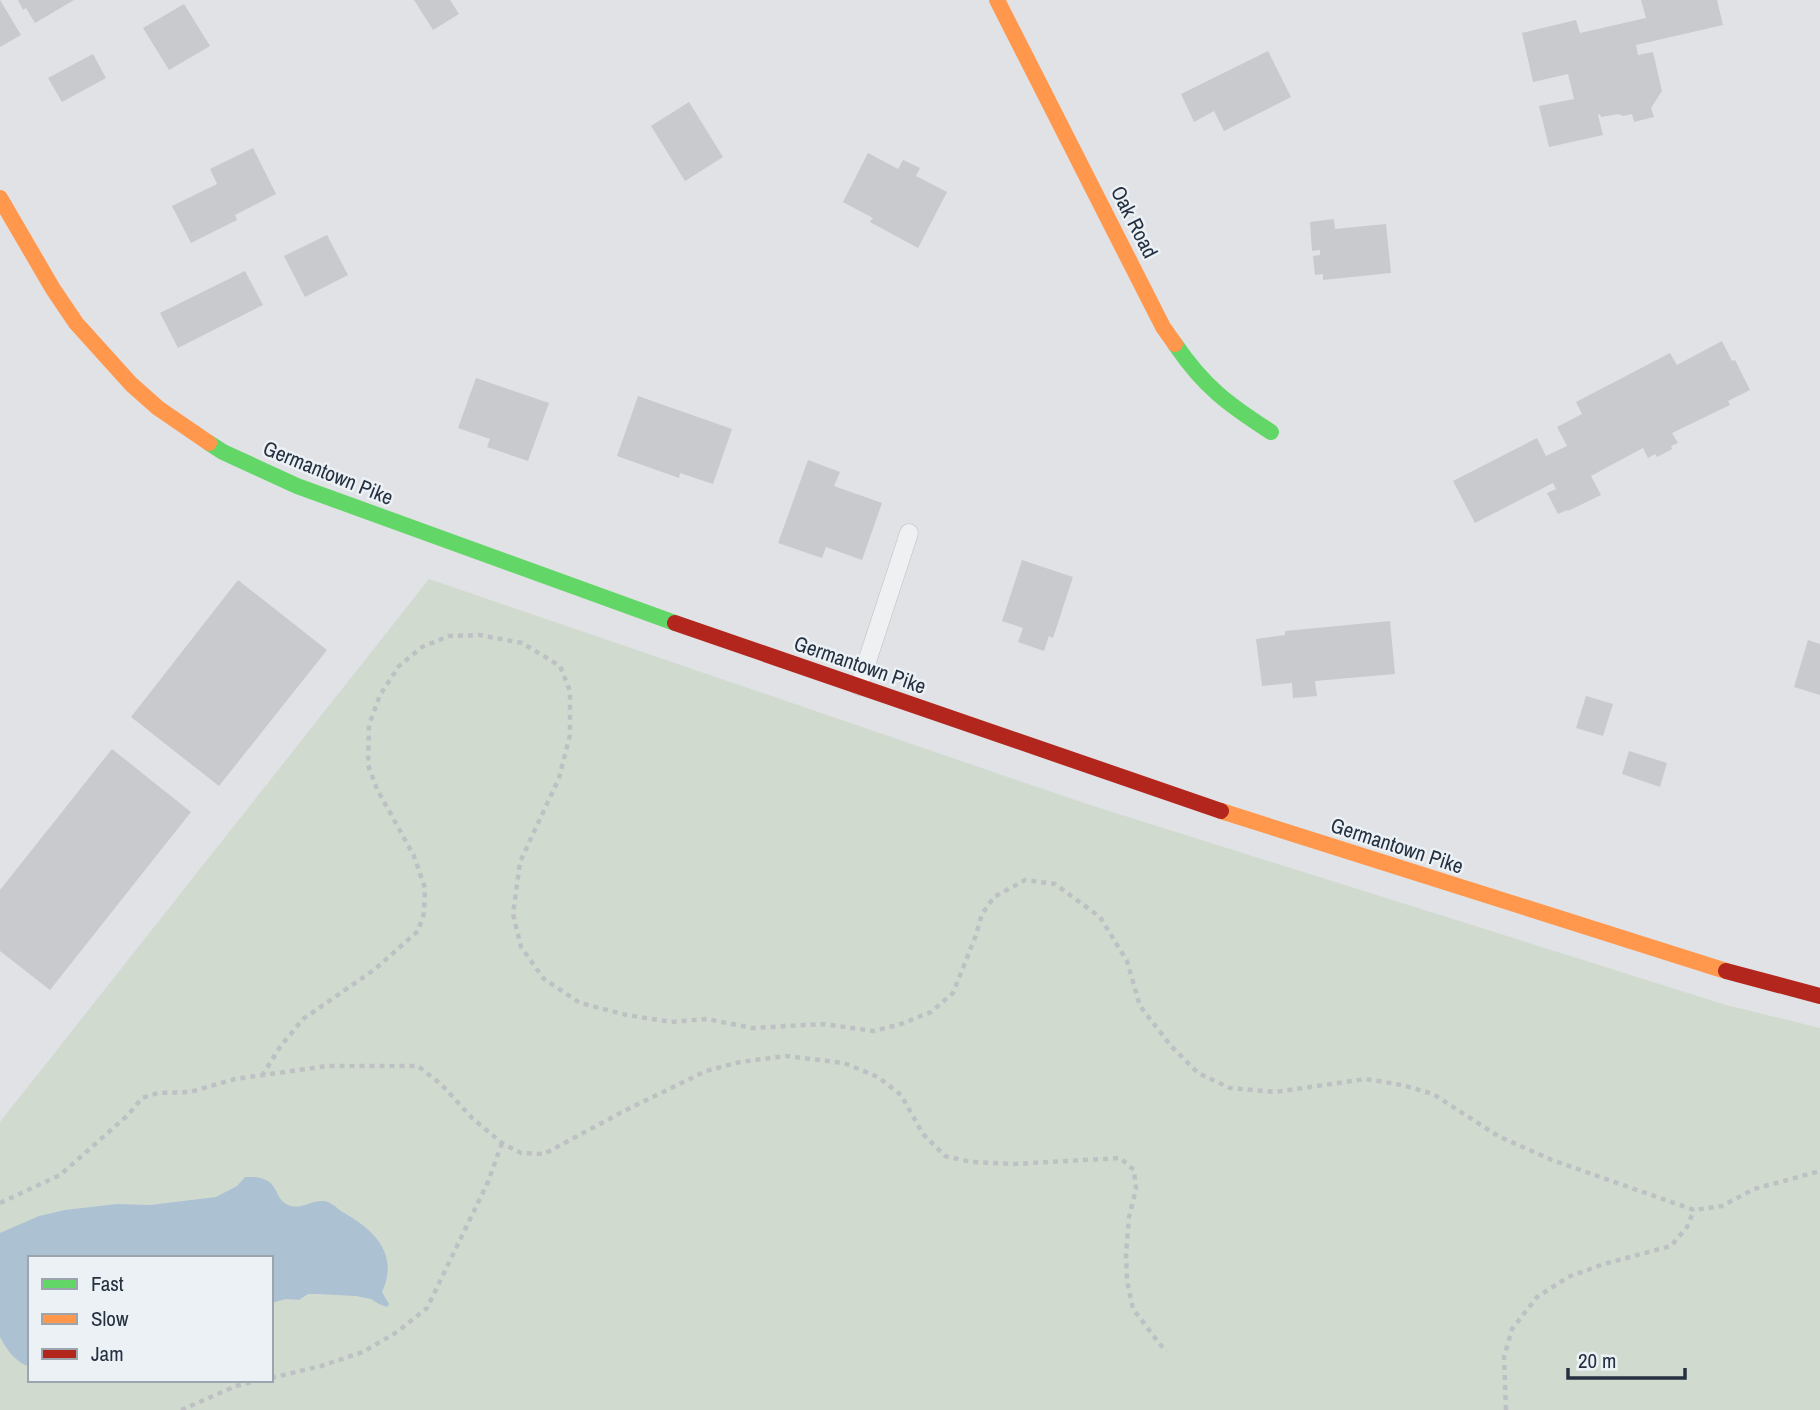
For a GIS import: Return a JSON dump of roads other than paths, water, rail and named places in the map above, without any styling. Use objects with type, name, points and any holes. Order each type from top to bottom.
[{"type":"main road","name":"Oak Road","points":[[997,0],[1163,327],[1183,357],[1211,389],[1271,432]]},
{"type":"main road","name":"Germantown Pike","points":[[0,198],[76,323],[131,384],[158,408],[223,452],[297,486],[722,640],[1126,778],[1371,860],[1706,966],[1820,996]]},
{"type":"lane","points":[[859,686],[909,533]]},
{"type":"water","points":[[245,1177],[266,1180],[285,1203],[299,1206],[319,1201],[328,1202],[373,1234],[388,1265],[382,1292],[389,1304],[387,1307],[371,1299],[356,1296],[317,1294],[308,1294],[299,1300],[286,1299],[273,1302],[273,1256],[28,1256],[28,1366],[9,1351],[0,1337],[0,1233],[39,1216],[65,1210],[117,1204],[150,1205],[216,1197],[237,1186]]}]
